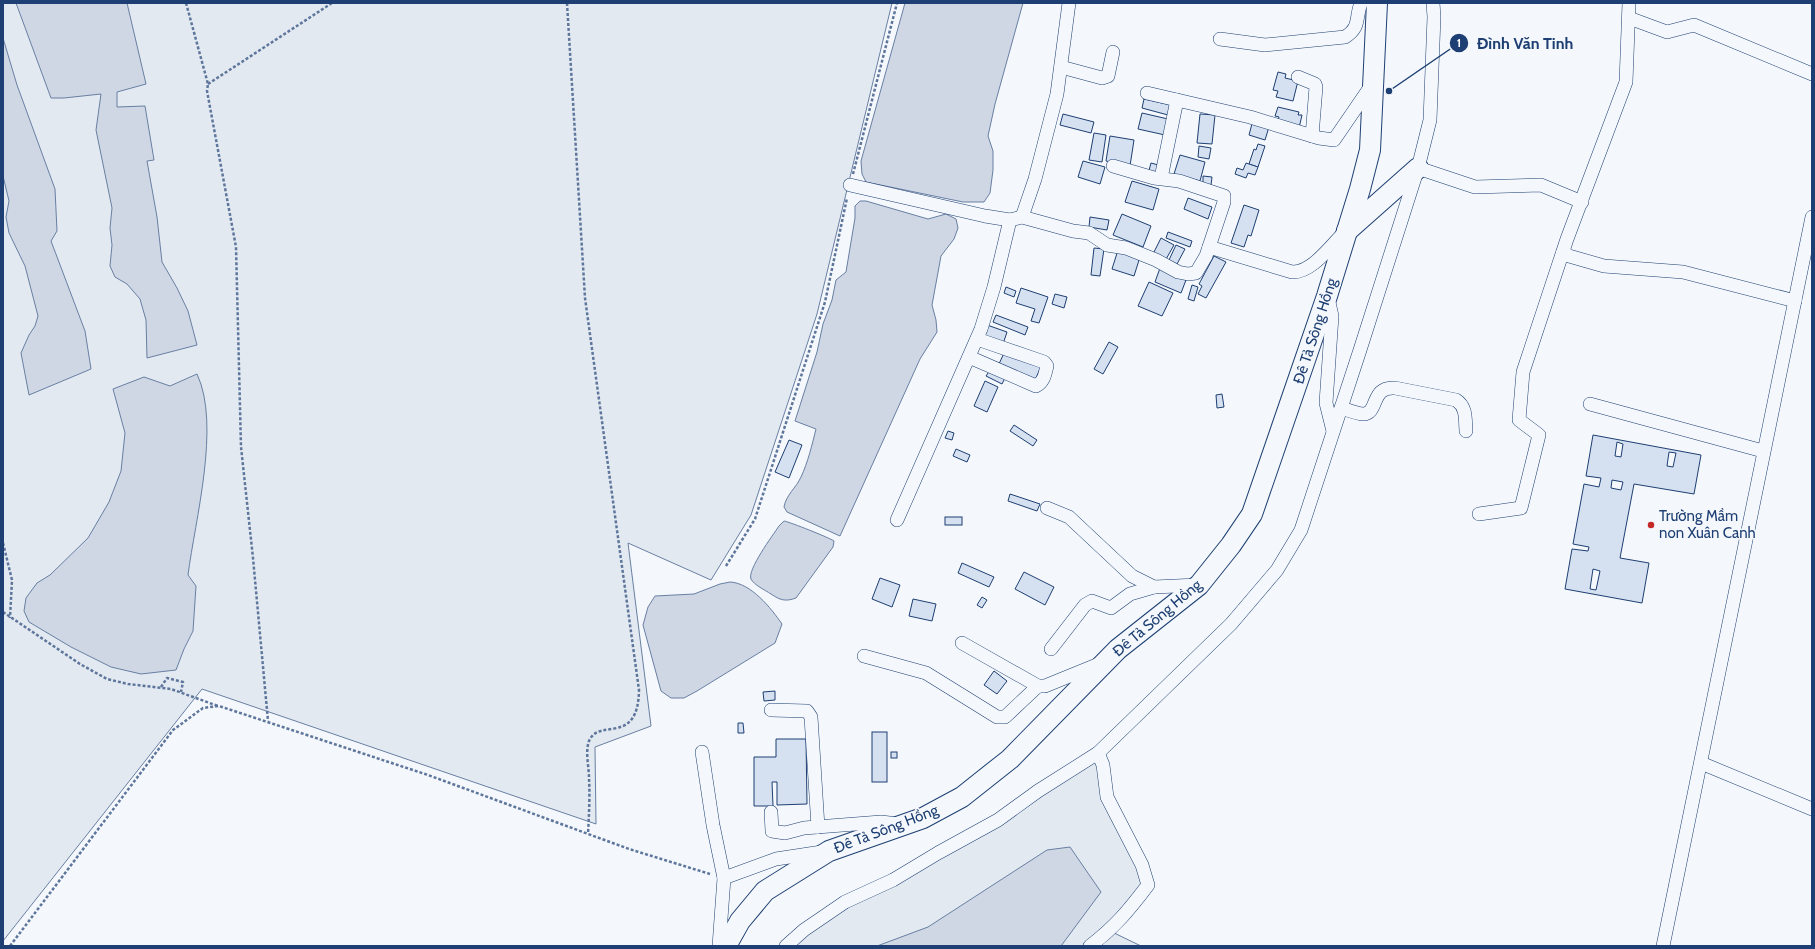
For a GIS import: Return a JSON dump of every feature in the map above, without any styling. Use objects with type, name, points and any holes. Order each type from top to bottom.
[{"type":"main road","name":"Đê Tả Sông Hồng","points":[[726,946],[740,921],[765,891],[829,851],[923,818],[962,797],[1010,759],[1118,649],[1199,585],[1231,545],[1252,514],[1327,296],[1360,189],[1370,150],[1376,3]]},
{"type":"main road","points":[[1347,231],[1418,168]]},
{"type":"street","points":[[897,520],[977,339],[1016,218],[1048,132],[1057,94],[1069,3]]},
{"type":"street","points":[[1220,39],[1265,45],[1345,37],[1353,32],[1358,19],[1361,3]]},
{"type":"street","points":[[786,946],[804,930],[845,902],[893,880],[998,820],[1038,791],[1098,753],[1231,624],[1277,570],[1301,530],[1418,168],[1430,120],[1434,3]]},
{"type":"street","points":[[1479,514],[1521,508],[1539,435],[1519,420],[1523,372],[1563,252],[1626,82],[1629,3]]},
{"type":"street","points":[[1629,18],[1667,32],[1694,25],[1812,74]]},
{"type":"street","points":[[1061,67],[1102,78],[1108,76],[1113,52]]},
{"type":"street","points":[[1298,77],[1315,84],[1316,87],[1312,136]]},
{"type":"street","points":[[1147,93],[1250,117],[1312,136],[1334,140],[1373,84]]},
{"type":"street","points":[[1161,178],[1177,100]]},
{"type":"street","points":[[850,186],[985,216],[1016,218],[1073,231],[1089,233],[1107,245],[1126,248],[1188,274],[1196,273],[1201,266],[1209,247],[1224,202],[1224,196],[1179,181],[1113,166]]},
{"type":"street","points":[[1418,168],[1474,187],[1541,186],[1582,202]]},
{"type":"street","points":[[1663,946],[1812,217]]},
{"type":"street","points":[[1209,247],[1298,272],[1312,265],[1347,231]]},
{"type":"street","points":[[1563,252],[1569,256],[1604,266],[1683,272],[1795,301]]},
{"type":"street","points":[[1327,296],[1332,316],[1326,402],[1334,431]]},
{"type":"street","points":[[969,357],[1036,386],[1041,383],[1045,375],[1047,366],[1044,362],[977,339]]},
{"type":"street","points":[[1341,408],[1363,414],[1367,413],[1373,406],[1381,390],[1387,387],[1395,388],[1456,400],[1462,404],[1464,409],[1466,431]]},
{"type":"street","points":[[1590,404],[1763,451]]},
{"type":"street","points":[[1047,508],[1069,517],[1132,576],[1154,587]]},
{"type":"street","points":[[1051,649],[1085,605],[1092,601],[1111,608],[1130,594],[1154,587],[1199,585]]},
{"type":"street","points":[[962,643],[1038,686],[1045,686],[1106,661]]},
{"type":"street","points":[[864,656],[926,673],[997,717],[1005,717],[1038,686]]},
{"type":"street","points":[[772,710],[807,711],[811,717],[818,827]]},
{"type":"street","points":[[702,752],[708,795],[724,878],[719,946]]},
{"type":"street","points":[[1090,946],[1110,931],[1132,907],[1148,885],[1142,865],[1107,797],[1103,765],[1098,753]]},
{"type":"street","points":[[1701,763],[1812,809]]},
{"type":"street","points":[[771,812],[772,831],[785,833],[804,828],[881,822],[904,824]]},
{"type":"street","points":[[724,878],[776,859],[829,851]]},
{"type":"path","points":[[186,3],[208,84],[207,91],[236,247],[241,447],[254,558],[268,721]]},
{"type":"path","points":[[208,84],[332,3]]},
{"type":"path","points":[[567,3],[585,298],[639,690],[638,705],[635,717],[626,725],[594,734],[590,740],[588,748],[588,834]]},
{"type":"path","points":[[726,566],[755,519],[825,302],[850,186],[897,3]]},
{"type":"path","points":[[3,544],[12,580],[10,618]]},
{"type":"path","points":[[3,612],[80,664],[106,679],[181,692],[428,775],[629,849],[724,878]]},
{"type":"path","points":[[162,688],[167,678],[183,682],[181,692]]},
{"type":"path","points":[[10,946],[173,730],[203,708],[219,706]]},
{"type":"shaded area","points":[[3,3],[892,3],[817,314],[751,515],[711,580],[628,543],[651,726],[595,747],[596,824],[202,689],[3,941]]},
{"type":"shaded area","points":[[16,3],[127,3],[146,84],[117,92],[117,107],[145,106],[154,160],[147,161],[157,217],[162,262],[188,311],[197,345],[147,358],[146,320],[140,299],[127,284],[115,277],[110,266],[112,245],[110,228],[112,208],[96,130],[101,94],[51,98]]},
{"type":"shaded area","points":[[905,3],[1023,3],[995,104],[988,136],[993,151],[993,170],[990,193],[984,202],[963,202],[866,182],[862,174],[861,161]]},
{"type":"shaded area","points":[[3,38],[17,85],[55,189],[57,231],[51,241],[85,331],[91,369],[29,395],[21,353],[35,326],[38,316],[25,266],[9,233],[6,217],[9,201],[3,176]]},
{"type":"shaded area","points":[[860,201],[866,201],[928,219],[946,214],[956,219],[958,228],[954,239],[941,256],[932,305],[936,320],[937,332],[920,359],[840,536],[787,512],[784,507],[787,499],[799,481],[810,453],[816,429],[795,421],[817,352],[823,324],[832,300],[836,280],[846,272],[855,218],[855,206]]},
{"type":"shaded area","points":[[197,374],[204,395],[207,419],[207,446],[188,575],[196,586],[193,631],[176,670],[141,674],[111,667],[71,647],[29,622],[24,611],[26,598],[37,583],[50,575],[88,538],[109,502],[121,471],[125,433],[113,389],[144,377],[170,386]]},
{"type":"shaded area","points":[[784,521],[810,530],[834,541],[833,547],[796,598],[789,600],[777,598],[757,585],[751,579],[753,568],[761,552]]},
{"type":"shaded area","points":[[730,582],[738,583],[760,597],[782,624],[775,643],[684,698],[671,698],[661,691],[643,625],[648,607],[655,596],[694,594],[720,584]]},
{"type":"shaded area","points":[[1098,753],[1107,797],[1148,885],[1110,931],[1141,946],[786,946]]},
{"type":"shaded area","points":[[1070,847],[1101,892],[1061,946],[877,946],[928,927],[1047,850]]},
{"type":"building","points":[[1278,72],[1286,74],[1285,78],[1298,81],[1293,101],[1276,97],[1278,91],[1273,90]]},
{"type":"building","points":[[1144,99],[1171,105],[1168,115],[1142,108]]},
{"type":"building","points":[[1278,107],[1299,112],[1298,115],[1302,115],[1299,128],[1277,122],[1279,117],[1275,116]]},
{"type":"building","points":[[1142,113],[1168,119],[1165,135],[1138,129]]},
{"type":"building","points":[[1063,114],[1094,122],[1091,133],[1060,125]]},
{"type":"building","points":[[1200,114],[1215,115],[1212,144],[1197,143]]},
{"type":"building","points":[[1253,120],[1269,127],[1265,140],[1249,135]]},
{"type":"building","points":[[1094,133],[1106,135],[1102,162],[1089,160]]},
{"type":"building","points":[[1110,136],[1134,140],[1130,166],[1106,161]]},
{"type":"building","points":[[1258,144],[1265,146],[1258,167],[1249,164],[1254,149],[1256,150]]},
{"type":"building","points":[[1199,146],[1211,148],[1209,159],[1198,157]]},
{"type":"building","points":[[1180,155],[1205,162],[1200,181],[1174,174]]},
{"type":"building","points":[[1083,161],[1105,167],[1100,184],[1078,177]]},
{"type":"building","points":[[1151,163],[1162,166],[1160,177],[1148,174]]},
{"type":"building","points":[[1246,163],[1258,167],[1255,175],[1248,173],[1246,178],[1235,174],[1237,168],[1243,170]]},
{"type":"building","points":[[1203,176],[1212,177],[1211,185],[1203,185]]},
{"type":"building","points":[[1132,181],[1159,189],[1153,210],[1125,202]]},
{"type":"building","points":[[1188,198],[1212,207],[1208,219],[1184,209]]},
{"type":"building","points":[[1244,205],[1259,210],[1251,236],[1248,235],[1244,247],[1231,243]]},
{"type":"building","points":[[1122,214],[1151,226],[1143,247],[1113,235]]},
{"type":"building","points":[[1090,217],[1109,220],[1107,230],[1089,227]]},
{"type":"building","points":[[1168,232],[1192,241],[1190,247],[1166,238]]},
{"type":"building","points":[[1161,238],[1174,245],[1165,261],[1153,254]]},
{"type":"building","points":[[1176,245],[1185,249],[1177,264],[1169,260]]},
{"type":"building","points":[[1094,248],[1104,249],[1100,276],[1091,275]]},
{"type":"building","points":[[1118,250],[1140,257],[1134,276],[1112,269]]},
{"type":"building","points":[[1214,256],[1226,262],[1206,298],[1198,294],[1202,286],[1199,284]]},
{"type":"building","points":[[1160,268],[1186,280],[1181,293],[1155,282]]},
{"type":"building","points":[[1149,282],[1173,293],[1162,316],[1138,306]]},
{"type":"building","points":[[1192,285],[1198,287],[1194,301],[1188,299]]},
{"type":"building","points":[[1006,287],[1016,291],[1014,297],[1004,293]]},
{"type":"building","points":[[1021,288],[1048,297],[1039,323],[1031,321],[1035,309],[1016,303]]},
{"type":"building","points":[[1055,294],[1067,297],[1064,308],[1052,304]]},
{"type":"building","points":[[996,315],[1028,327],[1025,335],[993,322]]},
{"type":"building","points":[[987,325],[1007,332],[1002,347],[982,339]]},
{"type":"building","points":[[1109,342],[1118,347],[1103,374],[1094,369]]},
{"type":"building","points":[[1005,351],[1041,367],[1034,382],[998,366]]},
{"type":"building","points":[[990,370],[1005,378],[1002,384],[986,376]]},
{"type":"building","points":[[985,381],[998,387],[987,412],[974,406]]},
{"type":"building","points":[[1222,394],[1224,407],[1217,408],[1216,395]]},
{"type":"building","points":[[1014,425],[1037,440],[1033,446],[1010,431]]},
{"type":"building","points":[[948,431],[954,433],[952,440],[945,438]]},
{"type":"building","points":[[1593,435],[1701,455],[1694,494],[1634,484],[1620,558],[1649,563],[1642,603],[1565,589],[1572,549],[1588,551],[1589,547],[1573,544],[1584,484],[1599,487],[1601,478],[1586,476]],"holes":[[[1617,442],[1623,444],[1621,457],[1615,456]],[[1669,452],[1676,453],[1673,467],[1667,466]],[[1612,480],[1623,482],[1621,490],[1611,488]],[[1593,569],[1600,571],[1596,590],[1590,589]]]},
{"type":"building","points":[[789,440],[802,445],[789,478],[775,472]]},
{"type":"building","points":[[956,449],[970,455],[967,462],[953,456]]},
{"type":"building","points":[[1010,494],[1040,504],[1037,511],[1008,501]]},
{"type":"building","points":[[945,517],[962,517],[962,525],[945,525]]},
{"type":"building","points":[[962,563],[994,577],[989,587],[958,573]]},
{"type":"building","points":[[1024,572],[1054,587],[1045,605],[1015,589]]},
{"type":"building","points":[[880,578],[900,585],[892,607],[872,599]]},
{"type":"building","points":[[982,597],[987,600],[982,608],[977,605]]},
{"type":"building","points":[[913,599],[936,604],[932,621],[909,616]]},
{"type":"building","points":[[994,671],[1007,681],[997,694],[984,685]]},
{"type":"building","points":[[775,691],[775,700],[764,701],[763,692]]},
{"type":"building","points":[[738,723],[743,723],[744,733],[738,733]]},
{"type":"building","points":[[872,732],[887,732],[887,782],[872,782]]},
{"type":"building","points":[[776,739],[806,739],[807,804],[777,805],[777,782],[772,782],[773,806],[754,806],[754,757],[776,757]]},
{"type":"building","points":[[891,752],[897,752],[897,758],[891,758]]},
{"type":"place","name":"Đình Văn Tinh","points":[[1389,91]]},
{"type":"place","name":"Trường Mầm non Xuân Canh","points":[[1651,525]]}]
